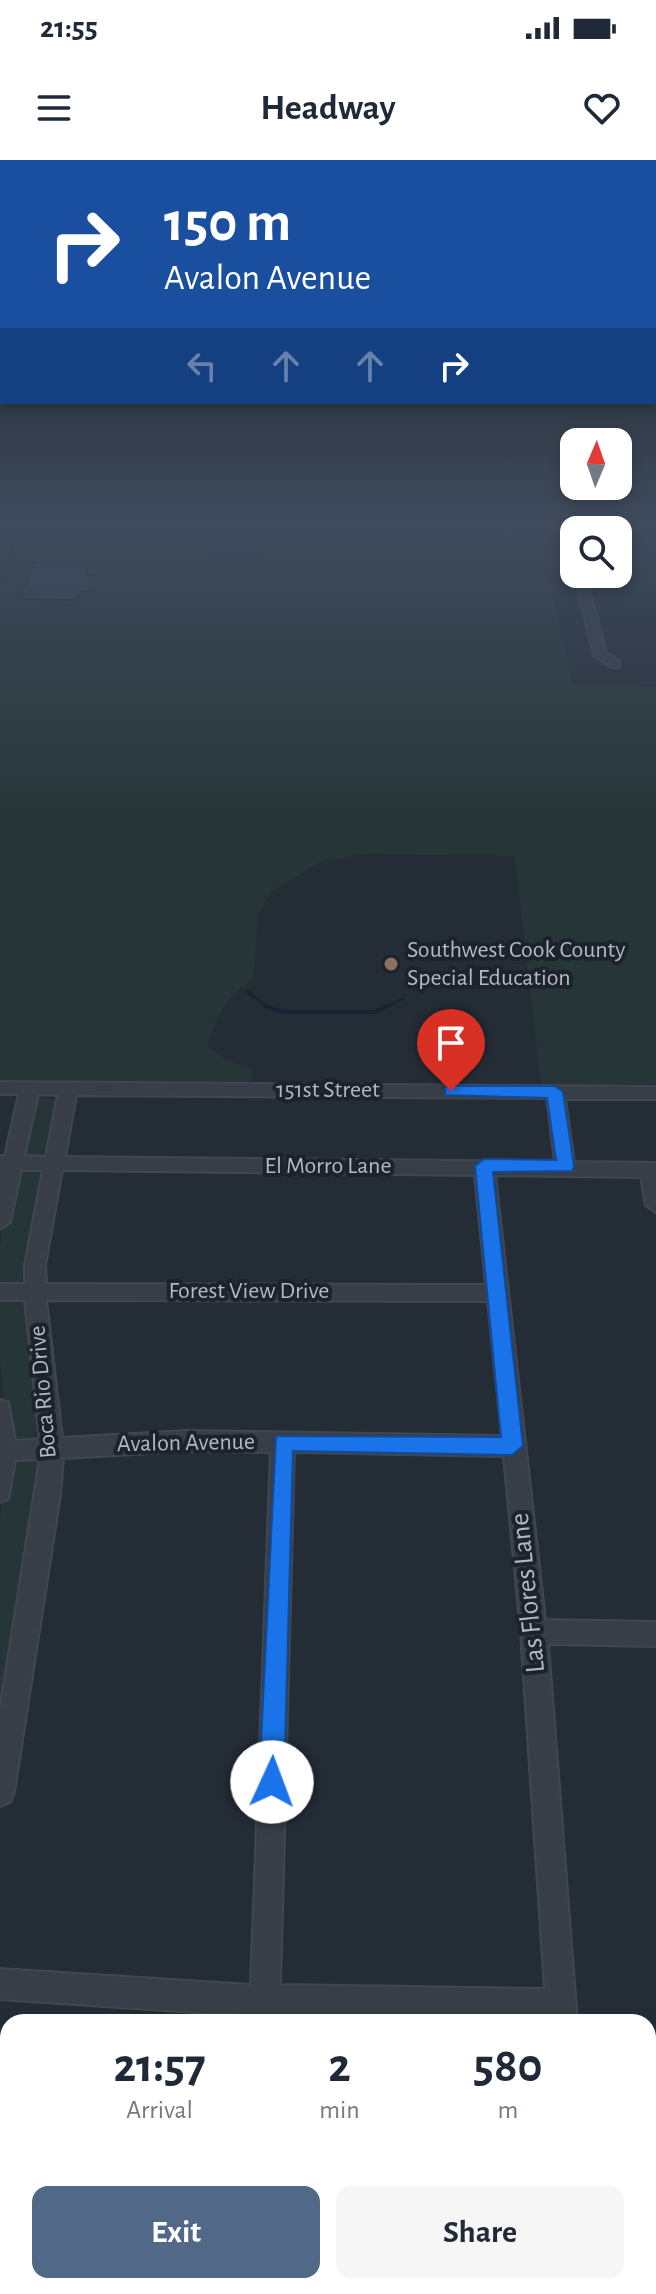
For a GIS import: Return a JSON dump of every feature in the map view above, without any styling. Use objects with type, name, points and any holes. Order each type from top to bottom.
[{"type":"street","points":[[592,625],[600,655],[615,664]]},
{"type":"street","name":"151st Street","points":[[0,1088],[656,1093]]},
{"type":"street","points":[[0,1222],[7,1163],[30,1088]]},
{"type":"street","name":"Boca Rio Drive","points":[[0,1792],[52,1447],[35,1291],[35,1265],[68,1088]]},
{"type":"street","points":[[555,1092],[565,1166]]},
{"type":"street","name":"El Morro Lane","points":[[7,1163],[53,1166],[565,1166],[652,1170]]},
{"type":"street","name":"Las Flores Lane","points":[[484,1166],[534,1632],[561,2013]]},
{"type":"street","points":[[652,1170],[656,1205]]},
{"type":"street","name":"Forest View Drive","points":[[0,1292],[498,1293]]},
{"type":"street","name":"Boca Rio Drive","points":[[0,1409],[5,1451],[0,1492]]},
{"type":"street","name":"Avalon Avenue","points":[[5,1451],[186,1441],[512,1446]]},
{"type":"street","points":[[265,1999],[283,1442]]},
{"type":"street","points":[[534,1632],[656,1634]]},
{"type":"street","points":[[0,1984],[65,1991],[561,2013]]},
{"type":"shaded area","points":[[0,625],[559,625],[573,686],[656,687],[656,1084],[541,1085],[515,856],[367,854],[322,861],[271,892],[258,913],[253,979],[223,1008],[208,1047],[227,1060],[252,1069],[251,1086],[0,1083]]},
{"type":"shaded area","points":[[44,1096],[59,1102],[50,1149],[41,1156],[24,1155],[34,1099]]},
{"type":"shaded area","points":[[24,1170],[44,1173],[27,1273],[19,1283],[0,1281],[0,1246],[14,1176]]},
{"type":"shaded area","points":[[25,1300],[29,1307],[42,1426],[32,1437],[17,1439],[8,1435],[0,1357],[0,1301]]},
{"type":"shaded area","points":[[16,1458],[38,1459],[42,1466],[0,1733],[0,1521],[7,1469]]},
{"type":"waterway","points":[[247,991],[267,1007]]},
{"type":"waterway","points":[[383,1008],[403,999]]},
{"type":"waterway","points":[[383,1008],[387,1006]]},
{"type":"waterway","points":[[267,1007],[283,1012],[375,1012],[383,1008]]},
{"type":"place","name":"Southwest Cook County Special Education","points":[[391,964]]},
{"type":"route","points":[[272,1782],[283,1442],[512,1446],[484,1166],[565,1166],[555,1092],[451,1091]]}]
